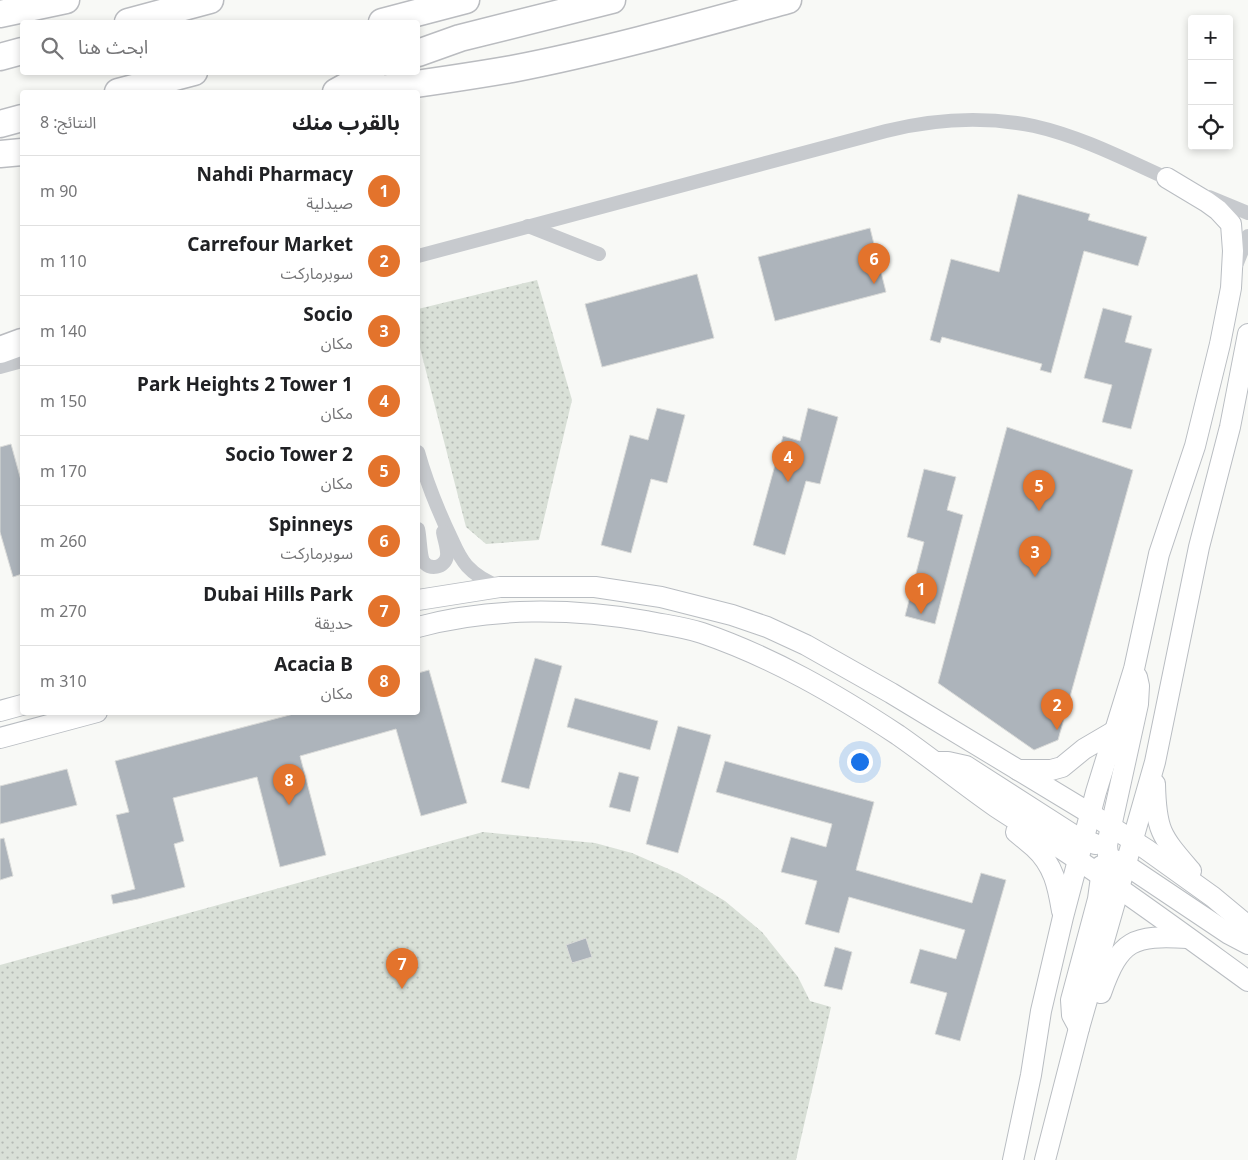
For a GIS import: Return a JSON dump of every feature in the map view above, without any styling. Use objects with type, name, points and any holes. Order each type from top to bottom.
[{"type":"highway","points":[[0,3],[8,0]]},
{"type":"highway","points":[[0,14],[66,0]]},
{"type":"highway","points":[[135,20],[210,0]]},
{"type":"highway","points":[[390,20],[466,0]]},
{"type":"highway","points":[[420,52],[460,38],[612,0]]},
{"type":"highway","points":[[373,90],[466,77],[548,61],[684,28],[788,0]]},
{"type":"highway","points":[[0,57],[20,52]]},
{"type":"highway","points":[[126,90],[183,75]]},
{"type":"highway","points":[[340,90],[367,75]]},
{"type":"highway","points":[[0,124],[20,119]]},
{"type":"highway","points":[[0,154],[20,152]]},
{"type":"highway","points":[[0,336],[20,329]]},
{"type":"highway","points":[[0,350],[20,343]]},
{"type":"main road","points":[[1167,178],[1207,202],[1218,210],[1231,224],[1233,238],[1232,276],[1220,344],[1197,437],[1160,554],[1134,669],[1113,732],[1091,814],[1118,889],[1248,981]]},
{"type":"main road","points":[[1232,276],[1248,250]]},
{"type":"main road","points":[[1132,840],[1155,762],[1197,556],[1230,427],[1247,332]]},
{"type":"main road","points":[[420,600],[500,588],[565,586],[612,589],[661,597],[732,615],[767,627],[806,645],[891,693],[1091,814]]},
{"type":"main road","points":[[420,627],[459,618],[497,614],[570,612],[616,616],[699,632],[751,652],[794,672],[868,716],[937,762],[996,807],[1078,861]]},
{"type":"main road","points":[[1079,1028],[1072,1015],[1071,1000],[1098,899],[1104,852],[1138,704],[1139,686],[1134,669]]},
{"type":"main road","points":[[0,711],[20,706]]},
{"type":"main road","points":[[0,738],[86,715]]},
{"type":"main road","points":[[1018,770],[1051,770],[1062,767],[1084,749],[1113,732]]},
{"type":"main road","points":[[937,762],[948,762],[966,766],[1104,852],[1221,929],[1248,944]]},
{"type":"main road","points":[[1155,762],[1155,812],[1163,836],[1170,847],[1213,897]]},
{"type":"main road","points":[[996,807],[1011,827],[1034,847],[1050,866],[1058,886],[1063,917]]},
{"type":"main road","points":[[1078,861],[1132,840]]},
{"type":"main road","points":[[1132,840],[1213,897],[1248,926]]},
{"type":"main road","points":[[1078,861],[1104,852]]},
{"type":"main road","points":[[1013,1160],[1031,1075],[1041,1011],[1078,861]]},
{"type":"main road","points":[[1045,1160],[1079,1028],[1118,889]]},
{"type":"main road","points":[[1079,1028],[1092,1016],[1109,971],[1123,951],[1134,942],[1144,938],[1156,936],[1188,938]]},
{"type":"street","points":[[420,255],[895,129],[946,120],[990,120],[1034,126],[1091,144],[1248,213]]},
{"type":"street","points":[[528,226],[599,254]]},
{"type":"street","points":[[1232,276],[1248,236]]},
{"type":"street","points":[[0,367],[20,362]]},
{"type":"street","points":[[420,459],[439,513],[459,554],[466,565],[482,578],[500,588]]},
{"type":"street","points":[[420,542],[423,561],[428,566],[434,568],[445,562],[447,555],[439,513]]},
{"type":"shaded area","points":[[537,280],[572,400],[539,540],[486,544],[466,527],[420,348],[420,309]]},
{"type":"shaded area","points":[[483,832],[595,843],[632,853],[680,874],[725,901],[762,932],[798,977],[810,1001],[831,1007],[796,1160],[0,1160],[0,965]]},
{"type":"building","points":[[1018,194],[1090,214],[1088,220],[1147,237],[1138,266],[1084,251],[1051,373],[1040,370],[1042,364],[942,337],[940,343],[930,340],[951,259],[999,272]]},
{"type":"building","points":[[870,228],[886,292],[775,321],[758,257]]},
{"type":"building","points":[[697,274],[714,338],[602,367],[585,304]]},
{"type":"building","points":[[1103,308],[1132,316],[1125,342],[1152,349],[1131,429],[1102,422],[1112,385],[1084,378]]},
{"type":"building","points":[[657,408],[685,415],[667,483],[651,479],[631,553],[601,545],[630,435],[648,440]]},
{"type":"building","points":[[808,408],[838,417],[820,484],[806,481],[785,555],[753,545],[783,436],[800,441]]},
{"type":"building","points":[[1007,427],[1133,470],[1058,740],[1034,750],[938,683]]},
{"type":"building","points":[[11,444],[20,477],[20,575],[13,577],[0,532],[0,447]]},
{"type":"building","points":[[924,469],[956,477],[947,510],[963,515],[935,624],[905,616],[924,542],[907,537]]},
{"type":"building","points":[[535,658],[562,666],[529,789],[501,782]]},
{"type":"building","points":[[429,670],[467,803],[421,816],[396,729],[300,756],[326,855],[280,867],[257,777],[173,798],[184,841],[174,844],[185,887],[113,904],[111,895],[135,889],[116,815],[129,812],[115,761],[290,715],[420,715],[420,672]]},
{"type":"building","points":[[575,698],[658,721],[650,750],[567,727]]},
{"type":"building","points":[[678,726],[711,735],[678,853],[646,844]]},
{"type":"building","points":[[725,761],[874,802],[856,870],[972,903],[981,873],[1006,880],[960,1041],[935,1034],[947,993],[910,983],[920,949],[956,959],[965,930],[849,897],[839,933],[805,924],[817,881],[781,872],[791,837],[826,847],[832,824],[716,792]]},
{"type":"building","points":[[67,769],[77,805],[0,824],[0,786]]},
{"type":"building","points":[[619,772],[639,777],[630,812],[609,807]]},
{"type":"building","points":[[4,838],[13,876],[0,880],[0,839]]},
{"type":"building","points":[[586,938],[592,957],[572,963],[566,945]]},
{"type":"building","points":[[835,947],[852,952],[842,990],[824,986]]},
{"type":"place","name":"Spinneys","points":[[874,284]]},
{"type":"place","name":"Park Heights 2 Tower 1","points":[[788,482]]},
{"type":"place","name":"Socio Tower 2","points":[[1039,511]]},
{"type":"place","name":"Socio","points":[[1035,577]]},
{"type":"place","name":"Nahdi Pharmacy","points":[[921,614]]},
{"type":"place","name":"Carrefour Market","points":[[1057,730]]},
{"type":"place","name":"Acacia B","points":[[289,805]]},
{"type":"place","name":"Dubai Hills Park","points":[[402,989]]}]
